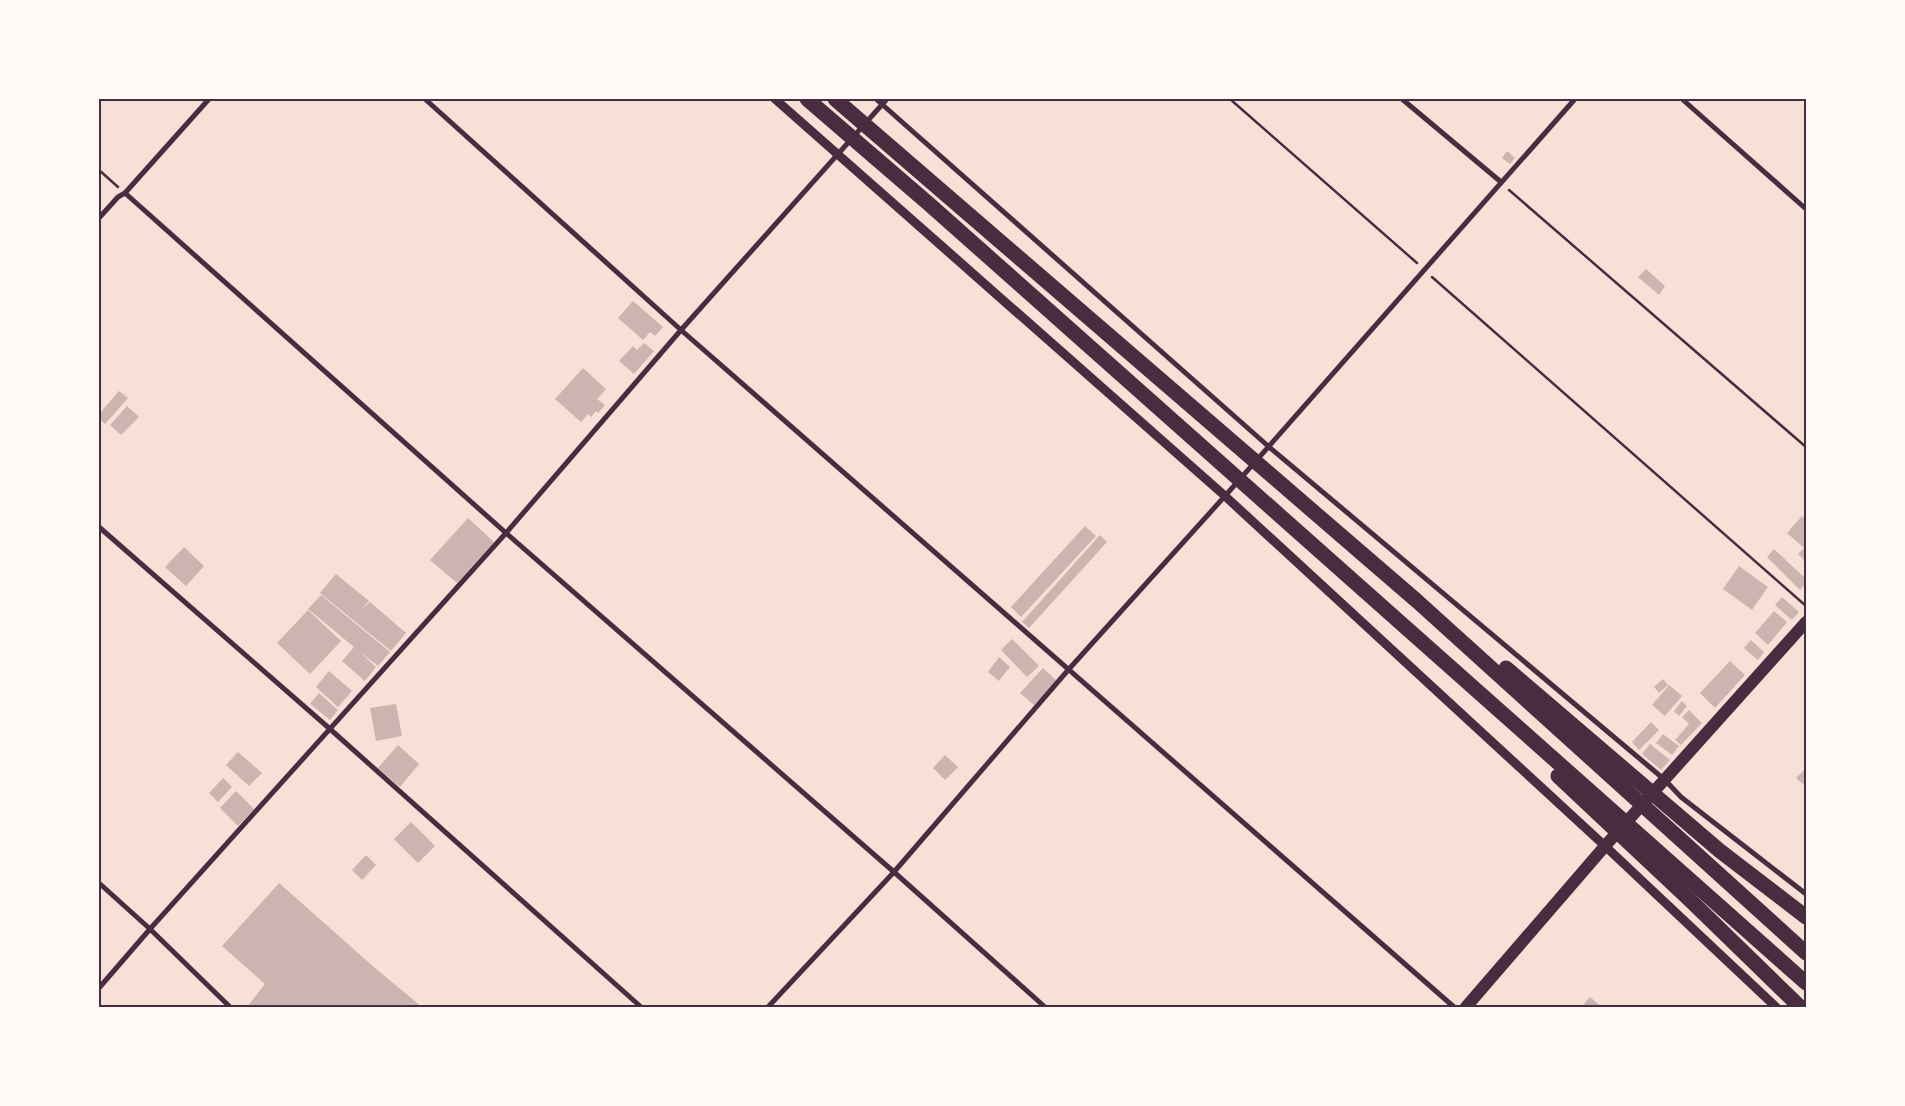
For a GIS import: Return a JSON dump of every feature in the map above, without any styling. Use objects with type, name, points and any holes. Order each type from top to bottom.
[{"type":"highway","points":[[807,99],[929,204],[1806,983]]},
{"type":"highway","points":[[835,99],[1417,601],[1806,953]]},
{"type":"highway","points":[[1417,601],[1481,647],[1720,851],[1806,917]]},
{"type":"highway","points":[[1429,648],[1469,692],[1691,900],[1800,1007]]},
{"type":"main road","points":[[1466,1007],[1604,846],[1806,622]]},
{"type":"street","points":[[99,218],[118,197],[125,193],[209,99]]},
{"type":"street","points":[[425,99],[682,330],[1454,1007]]},
{"type":"street","points":[[775,99],[1225,496],[1776,1007]]},
{"type":"street","points":[[876,99],[1268,446],[1665,780],[1681,798],[1806,894]]},
{"type":"street","points":[[99,988],[506,533],[682,330],[887,99]]},
{"type":"street","points":[[1402,99],[1502,180]]},
{"type":"street","points":[[768,1007],[894,872],[1069,669],[1225,496],[1575,99]]},
{"type":"street","points":[[1682,99],[1806,209]]},
{"type":"street","points":[[125,193],[506,533],[894,872],[1045,1007]]},
{"type":"street","points":[[99,527],[330,728],[641,1007]]},
{"type":"street","points":[[99,883],[150,929],[230,1007]]},
{"type":"path","points":[[1230,99],[1806,606]]},
{"type":"path","points":[[99,170],[125,193]]},
{"type":"path","points":[[1502,180],[1806,448]]},
{"type":"building","points":[[1507,151],[1515,158],[1510,164],[1502,158]]},
{"type":"building","points":[[1646,269],[1665,286],[1659,295],[1638,277]]},
{"type":"building","points":[[633,301],[663,327],[655,336],[650,332],[643,340],[618,318]]},
{"type":"building","points":[[644,343],[654,351],[634,374],[619,361],[633,346],[637,350]]},
{"type":"building","points":[[583,368],[606,389],[597,399],[605,405],[598,413],[596,411],[591,417],[588,414],[581,422],[555,399]]},
{"type":"building","points":[[119,391],[128,398],[105,424],[99,419],[99,414]]},
{"type":"building","points":[[127,406],[139,417],[121,435],[110,425]]},
{"type":"building","points":[[1802,516],[1806,520],[1806,562],[1798,554],[1804,548],[1787,533]]},
{"type":"building","points":[[468,518],[494,542],[457,583],[430,560]]},
{"type":"building","points":[[1085,526],[1096,536],[1021,617],[1011,607]]},
{"type":"building","points":[[1100,535],[1107,542],[1029,628],[1022,622]]},
{"type":"building","points":[[184,547],[204,566],[186,586],[165,567]]},
{"type":"building","points":[[1774,549],[1806,579],[1806,583],[1800,590],[1767,557]]},
{"type":"building","points":[[1739,566],[1768,587],[1752,610],[1723,589]]},
{"type":"building","points":[[336,574],[369,601],[362,609],[370,602],[406,633],[391,651],[320,593]]},
{"type":"building","points":[[321,595],[390,652],[378,666],[359,651],[376,667],[365,681],[342,661],[354,647],[308,609]]},
{"type":"building","points":[[1782,597],[1799,612],[1792,620],[1775,605]]},
{"type":"building","points":[[308,610],[341,641],[310,674],[277,643]]},
{"type":"building","points":[[1774,611],[1787,622],[1768,645],[1755,633]]},
{"type":"building","points":[[1012,639],[1039,666],[1027,677],[1001,650]]},
{"type":"building","points":[[1751,640],[1764,652],[1758,660],[1744,648]]},
{"type":"building","points":[[999,657],[1010,667],[999,681],[988,672]]},
{"type":"building","points":[[1730,661],[1745,675],[1715,708],[1700,693]]},
{"type":"building","points":[[1043,668],[1057,681],[1034,705],[1020,693]]},
{"type":"building","points":[[329,671],[352,691],[338,707],[316,687]]},
{"type":"building","points":[[1663,679],[1668,685],[1659,693],[1654,687]]},
{"type":"building","points":[[1669,685],[1682,696],[1665,716],[1652,705]]},
{"type":"building","points":[[319,693],[338,710],[330,720],[310,704]]},
{"type":"building","points":[[1682,701],[1687,706],[1679,716],[1674,711]]},
{"type":"building","points":[[396,704],[402,736],[376,741],[370,708]]},
{"type":"building","points":[[1689,710],[1702,723],[1681,745],[1675,740],[1689,724],[1682,717]]},
{"type":"building","points":[[1651,722],[1659,730],[1639,750],[1632,742]]},
{"type":"building","points":[[1663,734],[1679,746],[1672,755],[1656,743]]},
{"type":"building","points":[[1650,744],[1670,760],[1661,770],[1642,754]]},
{"type":"building","points":[[398,745],[419,764],[400,787],[378,768]]},
{"type":"building","points":[[238,752],[262,773],[249,786],[226,765]]},
{"type":"building","points":[[945,755],[958,767],[945,780],[933,768]]},
{"type":"building","points":[[1806,768],[1806,787],[1796,778]]},
{"type":"building","points":[[223,778],[232,787],[218,802],[209,793]]},
{"type":"building","points":[[236,791],[254,809],[238,826],[220,808]]},
{"type":"building","points":[[411,822],[435,846],[418,863],[394,839]]},
{"type":"building","points":[[366,855],[376,865],[362,880],[352,870]]},
{"type":"building","points":[[279,883],[422,1007],[247,1007],[265,984],[222,946]]},
{"type":"building","points":[[1590,997],[1602,1007],[1581,1007]]}]
